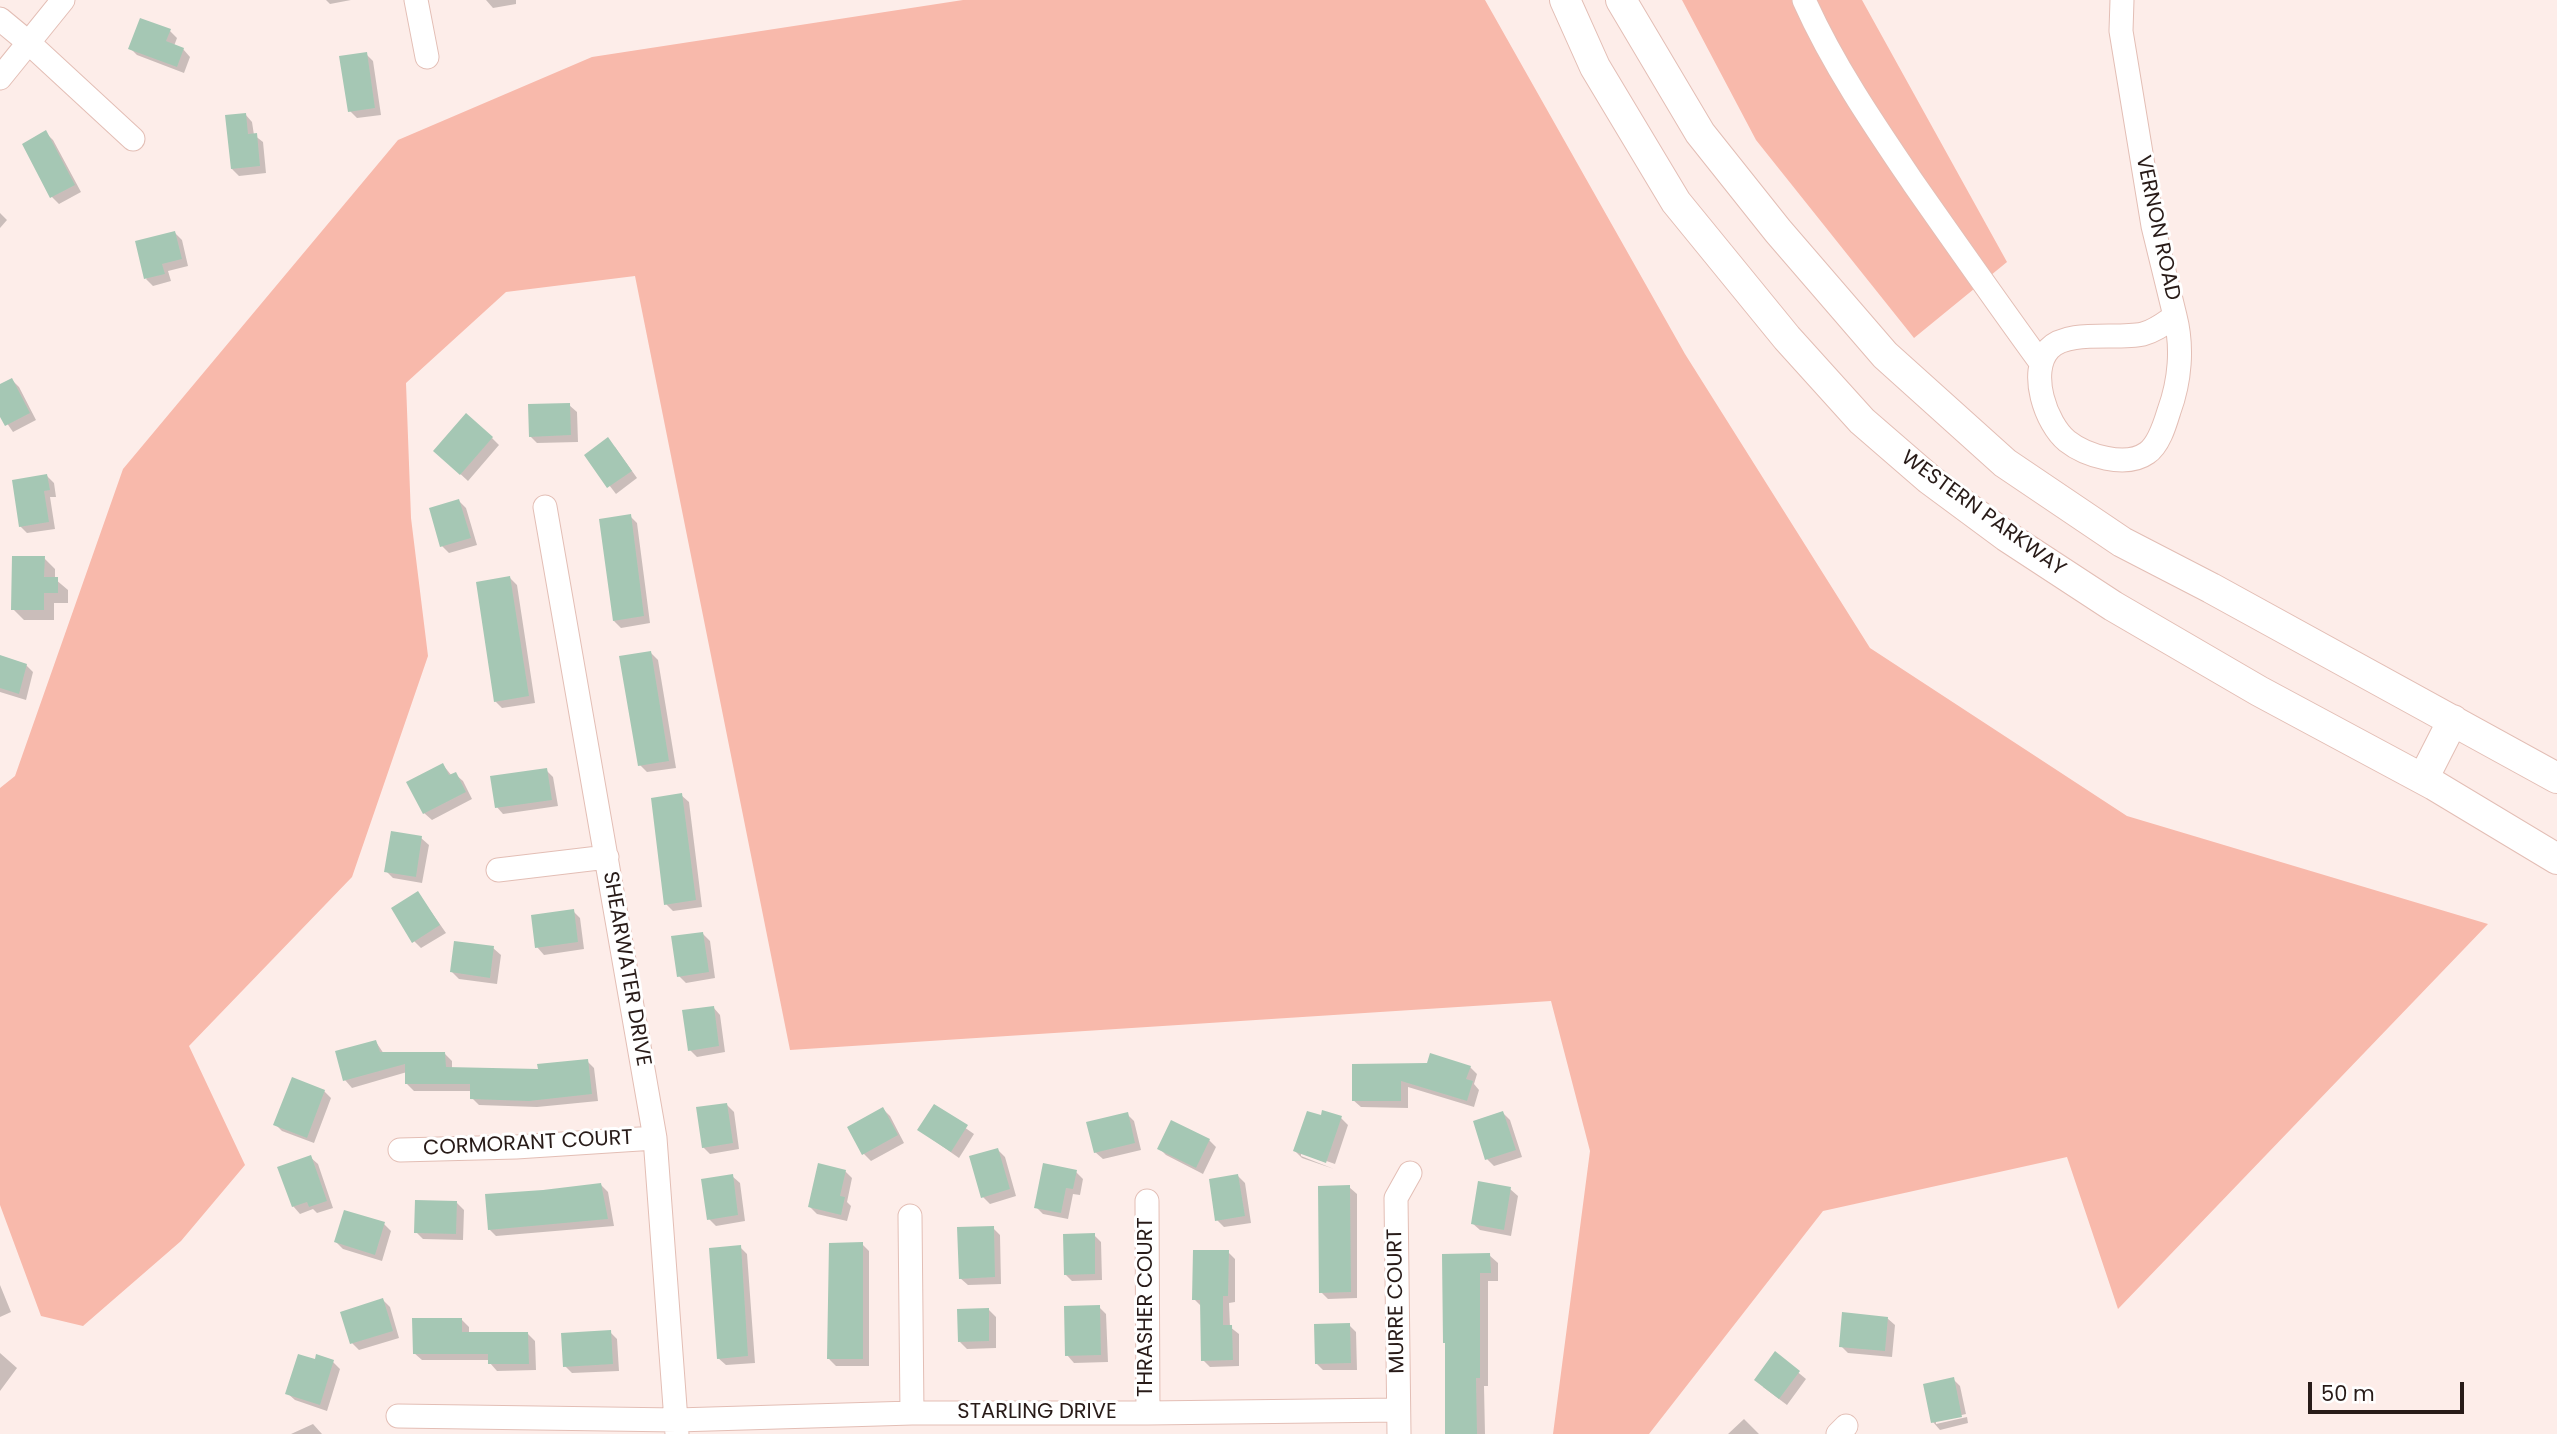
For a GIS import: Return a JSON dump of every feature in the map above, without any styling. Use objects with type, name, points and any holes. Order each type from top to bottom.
[{"type":"main road","name":"WESTERN PARKWAY","points":[[1565,0],[1595,67],[1676,202],[1787,338],[1862,421],[1940,487],[2006,536],[2113,606],[2259,691],[2423,779],[2557,859]]},
{"type":"main road","points":[[1621,0],[1700,133],[1777,231],[1885,355],[2005,463],[2122,542],[2557,778]]},
{"type":"main road","points":[[2423,779],[2453,720]]},
{"type":"street","points":[[0,78],[63,0]]},
{"type":"street","points":[[416,0],[427,57]]},
{"type":"street","points":[[1804,0],[1813,21],[1867,116],[2041,363],[2049,348],[2066,340],[2143,333],[2175,316]]},
{"type":"street","name":"VERNON ROAD","points":[[2041,363],[2040,384],[2047,415],[2068,442],[2090,453],[2123,461],[2150,452],[2163,430],[2174,399],[2180,365],[2175,316],[2152,226],[2121,32],[2122,0]]},
{"type":"street","points":[[0,19],[133,139]]},
{"type":"street","name":"SHEARWATER DRIVE","points":[[545,507],[655,1138],[677,1427]]},
{"type":"street","points":[[498,870],[607,857]]},
{"type":"street","name":"CORMORANT COURT","points":[[400,1150],[516,1147],[655,1138]]},
{"type":"street","name":"MURRE COURT","points":[[1399,1434],[1396,1198],[1410,1173]]},
{"type":"street","name":"THRASHER COURT","points":[[1147,1201],[1148,1413]]},
{"type":"street","points":[[910,1216],[912,1413]]},
{"type":"street","name":"STARLING DRIVE","points":[[398,1416],[677,1427],[912,1413],[1398,1410]]},
{"type":"shaded area","points":[[963,0],[1485,0],[1685,354],[1870,648],[2127,816],[2488,924],[2118,1309],[2067,1157],[1823,1211],[1649,1434],[1553,1434],[1590,1151],[1551,1001],[790,1050],[635,276],[506,292],[406,383],[411,518],[428,656],[352,877],[189,1046],[245,1165],[181,1241],[83,1326],[41,1316],[0,1205],[0,788],[15,776],[123,469],[398,140],[592,57]]},
{"type":"shaded area","points":[[1682,0],[1862,0],[2007,262],[1914,338],[1756,140]]},
{"type":"building","points":[[140,18],[171,29],[166,41],[184,48],[177,67],[128,49]]},
{"type":"building","points":[[367,52],[375,108],[348,112],[339,56]]},
{"type":"building","points":[[246,113],[248,134],[257,133],[260,166],[231,169],[225,115]]},
{"type":"building","points":[[46,130],[75,185],[50,198],[22,144]]},
{"type":"building","points":[[175,231],[182,259],[162,264],[165,274],[144,279],[135,241]]},
{"type":"building","points":[[12,378],[30,413],[5,426],[0,417],[0,384]]},
{"type":"building","points":[[570,403],[571,435],[529,437],[528,404]]},
{"type":"building","points":[[466,413],[493,437],[460,475],[433,451]]},
{"type":"building","points":[[608,437],[632,471],[607,488],[584,455]]},
{"type":"building","points":[[47,474],[50,490],[44,491],[49,522],[19,527],[12,480]]},
{"type":"building","points":[[459,499],[471,538],[440,547],[429,508]]},
{"type":"building","points":[[631,514],[644,616],[613,621],[599,519]]},
{"type":"building","points":[[12,556],[45,556],[44,577],[58,577],[58,593],[44,593],[44,610],[11,610]]},
{"type":"building","points":[[510,576],[529,696],[494,702],[476,582]]},
{"type":"building","points":[[651,651],[669,761],[638,766],[619,656]]},
{"type":"building","points":[[0,655],[27,664],[19,694],[0,688]]},
{"type":"building","points":[[443,763],[449,775],[456,772],[466,792],[423,814],[406,782]]},
{"type":"building","points":[[547,768],[552,800],[495,808],[490,776]]},
{"type":"building","points":[[682,793],[696,900],[664,905],[651,798]]},
{"type":"building","points":[[391,831],[422,836],[416,877],[384,872]]},
{"type":"building","points":[[418,891],[440,925],[412,943],[391,908]]},
{"type":"building","points":[[574,909],[578,942],[535,948],[531,915]]},
{"type":"building","points":[[703,932],[709,972],[677,977],[671,936]]},
{"type":"building","points":[[454,941],[494,946],[490,978],[450,972]]},
{"type":"building","points":[[714,1006],[719,1046],[688,1051],[682,1010]]},
{"type":"building","points":[[376,1040],[380,1052],[445,1052],[446,1067],[538,1069],[537,1064],[588,1059],[592,1094],[529,1101],[470,1099],[470,1084],[405,1084],[405,1064],[343,1081],[335,1051]]},
{"type":"building","points":[[1430,1053],[1471,1066],[1466,1079],[1473,1081],[1467,1101],[1401,1081],[1401,1101],[1352,1101],[1352,1064],[1427,1063]]},
{"type":"building","points":[[292,1077],[325,1090],[307,1138],[273,1125]]},
{"type":"building","points":[[727,1103],[733,1143],[702,1148],[696,1107]]},
{"type":"building","points":[[934,1104],[968,1125],[951,1152],[917,1130]]},
{"type":"building","points":[[883,1107],[898,1135],[862,1155],[847,1127]]},
{"type":"building","points":[[1322,1110],[1342,1116],[1326,1163],[1293,1151],[1307,1111],[1321,1115]]},
{"type":"building","points":[[1503,1111],[1516,1150],[1485,1160],[1473,1121]]},
{"type":"building","points":[[1128,1112],[1135,1143],[1094,1153],[1086,1122]]},
{"type":"building","points":[[1171,1120],[1210,1139],[1196,1168],[1157,1149]]},
{"type":"building","points":[[998,1148],[1010,1189],[981,1198],[969,1156]]},
{"type":"building","points":[[311,1155],[327,1201],[309,1207],[307,1202],[292,1207],[277,1167]]},
{"type":"building","points":[[818,1163],[846,1170],[840,1196],[845,1197],[841,1215],[808,1207]]},
{"type":"building","points":[[1043,1163],[1077,1170],[1073,1189],[1066,1188],[1061,1213],[1034,1208]]},
{"type":"building","points":[[733,1174],[738,1215],[707,1220],[701,1179]]},
{"type":"building","points":[[1238,1174],[1245,1216],[1215,1221],[1209,1179]]},
{"type":"building","points":[[1478,1181],[1511,1187],[1504,1230],[1471,1224]]},
{"type":"building","points":[[601,1183],[608,1219],[488,1230],[485,1194]]},
{"type":"building","points":[[1350,1185],[1351,1292],[1319,1293],[1318,1186]]},
{"type":"building","points":[[415,1200],[457,1201],[456,1234],[414,1233]]},
{"type":"building","points":[[344,1210],[385,1222],[375,1255],[334,1242]]},
{"type":"building","points":[[994,1226],[995,1277],[959,1279],[957,1227]]},
{"type":"building","points":[[1095,1233],[1095,1274],[1064,1275],[1063,1234]]},
{"type":"building","points":[[863,1242],[863,1359],[827,1359],[829,1243]]},
{"type":"building","points":[[741,1245],[748,1356],[717,1359],[709,1248]]},
{"type":"building","points":[[1193,1250],[1229,1250],[1228,1296],[1223,1296],[1223,1325],[1232,1325],[1233,1360],[1201,1361],[1200,1300],[1192,1300]]},
{"type":"building","points":[[1490,1253],[1491,1273],[1480,1273],[1477,1434],[1445,1434],[1442,1254]]},
{"type":"building","points":[[383,1298],[393,1331],[350,1344],[340,1312]]},
{"type":"building","points":[[1100,1305],[1101,1355],[1065,1356],[1064,1306]]},
{"type":"building","points":[[989,1308],[989,1341],[958,1342],[957,1309]]},
{"type":"building","points":[[1842,1312],[1888,1317],[1885,1351],[1839,1347]]},
{"type":"building","points":[[412,1318],[462,1318],[462,1332],[528,1332],[529,1364],[488,1364],[488,1354],[413,1354]]},
{"type":"building","points":[[1350,1323],[1351,1363],[1315,1364],[1314,1324]]},
{"type":"building","points":[[611,1330],[613,1364],[563,1367],[561,1333]]},
{"type":"building","points":[[1775,1351],[1800,1371],[1779,1399],[1754,1380]]},
{"type":"building","points":[[298,1354],[315,1359],[316,1354],[334,1360],[320,1405],[285,1394]]},
{"type":"building","points":[[1954,1377],[1962,1417],[1931,1423],[1923,1384]]}]
